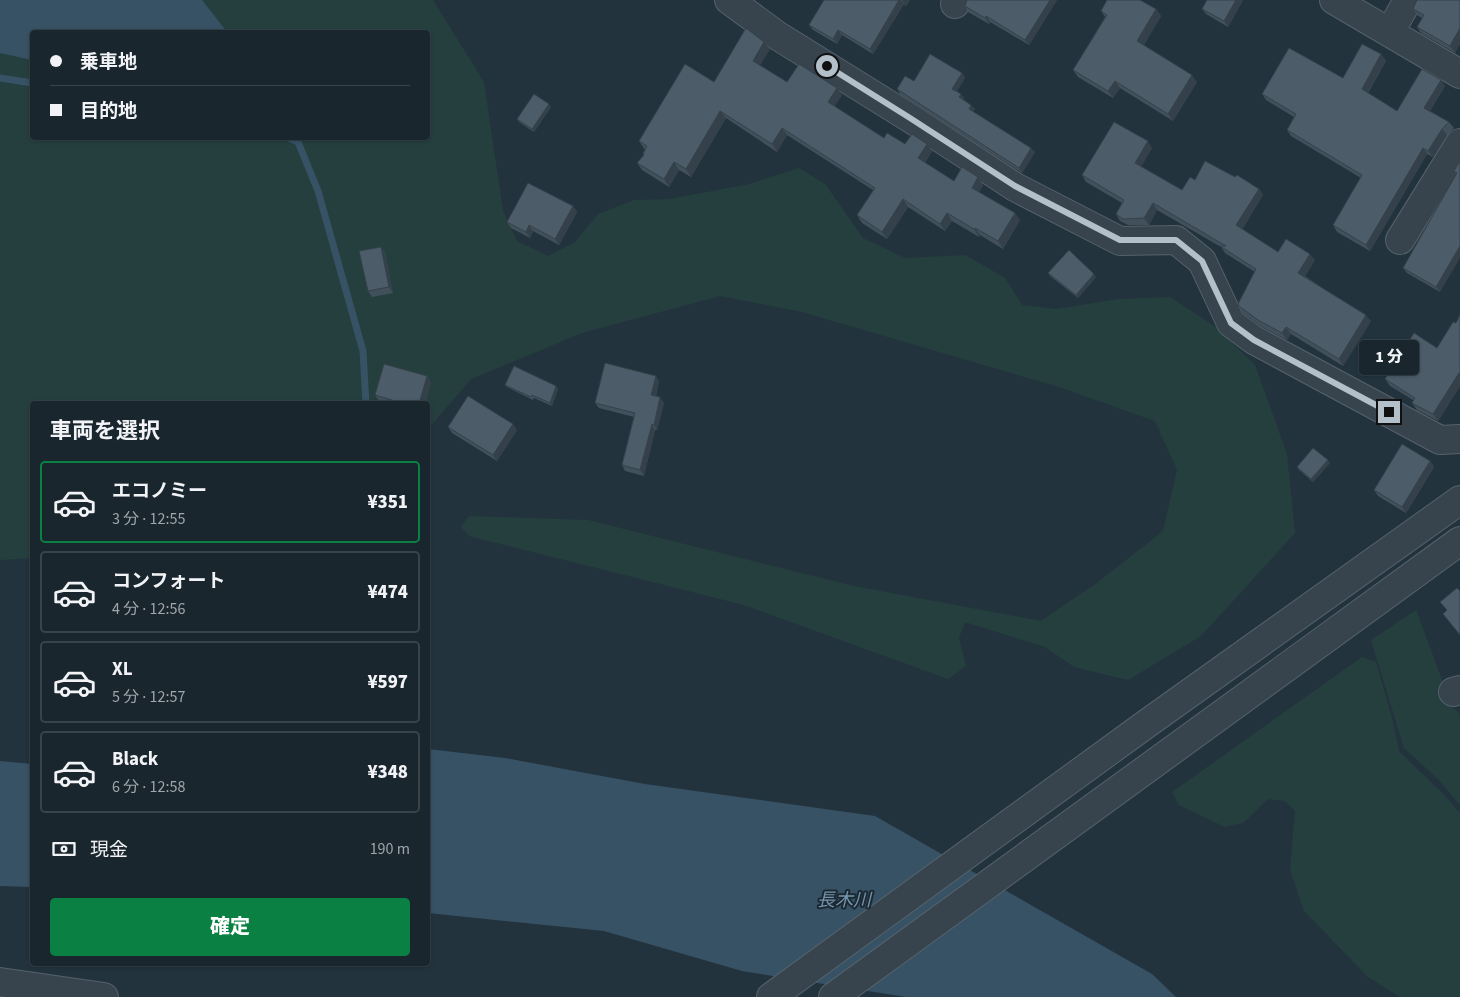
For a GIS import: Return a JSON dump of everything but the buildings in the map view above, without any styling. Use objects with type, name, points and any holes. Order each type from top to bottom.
[{"type":"street","points":[[729,0],[778,36],[1015,186],[1120,240],[1176,240],[1202,261],[1231,323],[1254,340],[1440,440],[1460,439]]},
{"type":"street","points":[[1334,0],[1460,74]]},
{"type":"street","points":[[1390,32],[1408,0]]},
{"type":"street","points":[[1400,240],[1460,143]]},
{"type":"street","points":[[771,997],[1149,722],[1460,500]]},
{"type":"street","points":[[833,997],[1460,541]]},
{"type":"street","points":[[0,982],[104,997]]},
{"type":"green space","points":[[0,0],[433,0],[484,82],[503,211],[517,241],[548,256],[575,242],[598,214],[634,200],[669,199],[750,184],[799,168],[825,184],[863,238],[905,258],[965,255],[1005,278],[1022,305],[1056,309],[1119,299],[1170,297],[1216,327],[1255,365],[1287,454],[1295,533],[1201,636],[1128,680],[1074,667],[1045,647],[965,622],[959,638],[966,666],[948,679],[744,605],[469,536],[461,527],[469,516],[588,520],[854,586],[1041,621],[1098,582],[1163,531],[1177,470],[1155,421],[1059,387],[802,312],[720,296],[582,333],[471,379],[430,427],[430,401],[30,401],[30,558],[0,560]]},
{"type":"green space","points":[[1416,610],[1452,707],[1460,714],[1460,805],[1439,780],[1404,748],[1371,640]]},
{"type":"green space","points":[[1362,657],[1376,662],[1399,751],[1460,813],[1460,997],[1400,997],[1368,977],[1304,911],[1290,870],[1295,811],[1285,801],[1268,799],[1243,823],[1225,827],[1179,805],[1172,792]]},
{"type":"water","points":[[0,0],[202,0],[225,30],[30,30],[30,60],[0,53]]},
{"type":"water","name":"長木川","points":[[430,749],[505,758],[645,784],[875,816],[1152,974],[1176,997],[906,997],[742,971],[604,931],[430,913]]},
{"type":"water","points":[[0,761],[30,764],[30,887],[0,886]]},
{"type":"waterway","points":[[0,78],[30,83]]},
{"type":"waterway","points":[[294,140],[298,142],[318,191],[363,351],[366,401]]},
{"type":"route","points":[[827,66],[1015,186],[1120,240],[1176,240],[1202,261],[1231,323],[1254,340],[1389,412]]}]
